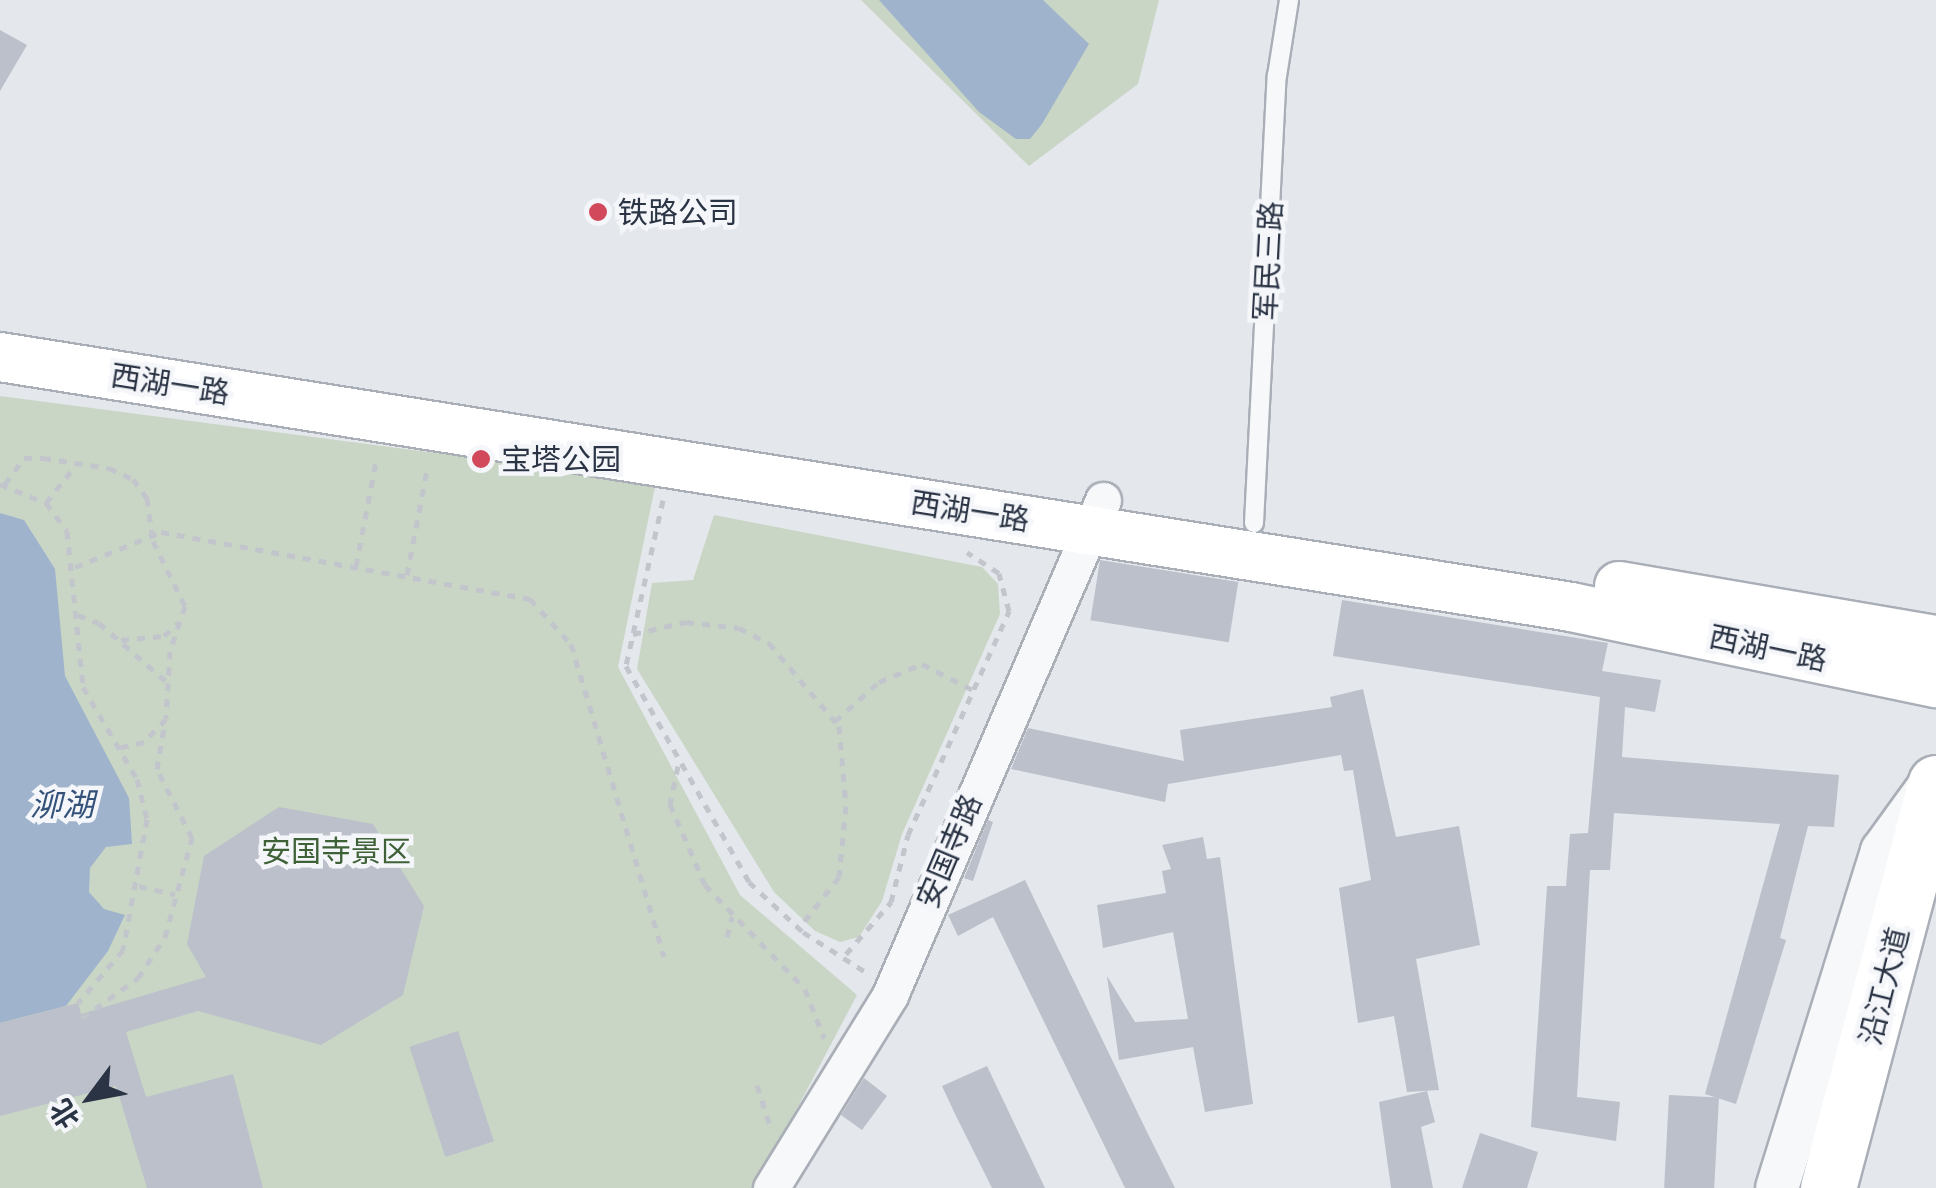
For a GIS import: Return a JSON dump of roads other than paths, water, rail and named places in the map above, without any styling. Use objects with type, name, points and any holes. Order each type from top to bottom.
[{"type":"main road","name":"西湖一路","points":[[0,326],[1096,515],[1936,683]]},
{"type":"main road","name":"西湖一路","points":[[0,357],[436,425],[673,487],[1254,524],[1936,640]]},
{"type":"main road","name":"沿江大道","points":[[1828,1188],[1936,780]]},
{"type":"main road","name":"沿江大道","points":[[1856,1188],[1936,916]]},
{"type":"street","name":"安国寺路","points":[[781,1185],[890,995],[1096,515]]},
{"type":"street","points":[[1777,1188],[1882,851],[1936,780]]},
{"type":"lane","name":"军民三路","points":[[1254,524],[1277,76],[1288,0]]},
{"type":"water","points":[[879,0],[1043,0],[1089,44],[1042,124],[1030,139],[1016,139],[979,112]]},
{"type":"water","name":"泖湖","points":[[0,513],[24,520],[55,569],[65,676],[129,798],[132,844],[106,847],[90,868],[89,892],[104,909],[125,915],[108,951],[66,1006],[0,1023]]},
{"type":"place","name":"铁路公司","points":[[598,212]]},
{"type":"place","name":"宝塔公园","points":[[481,459]]},
{"type":"park label","name":"安国寺景区","points":[[336,851]]}]
